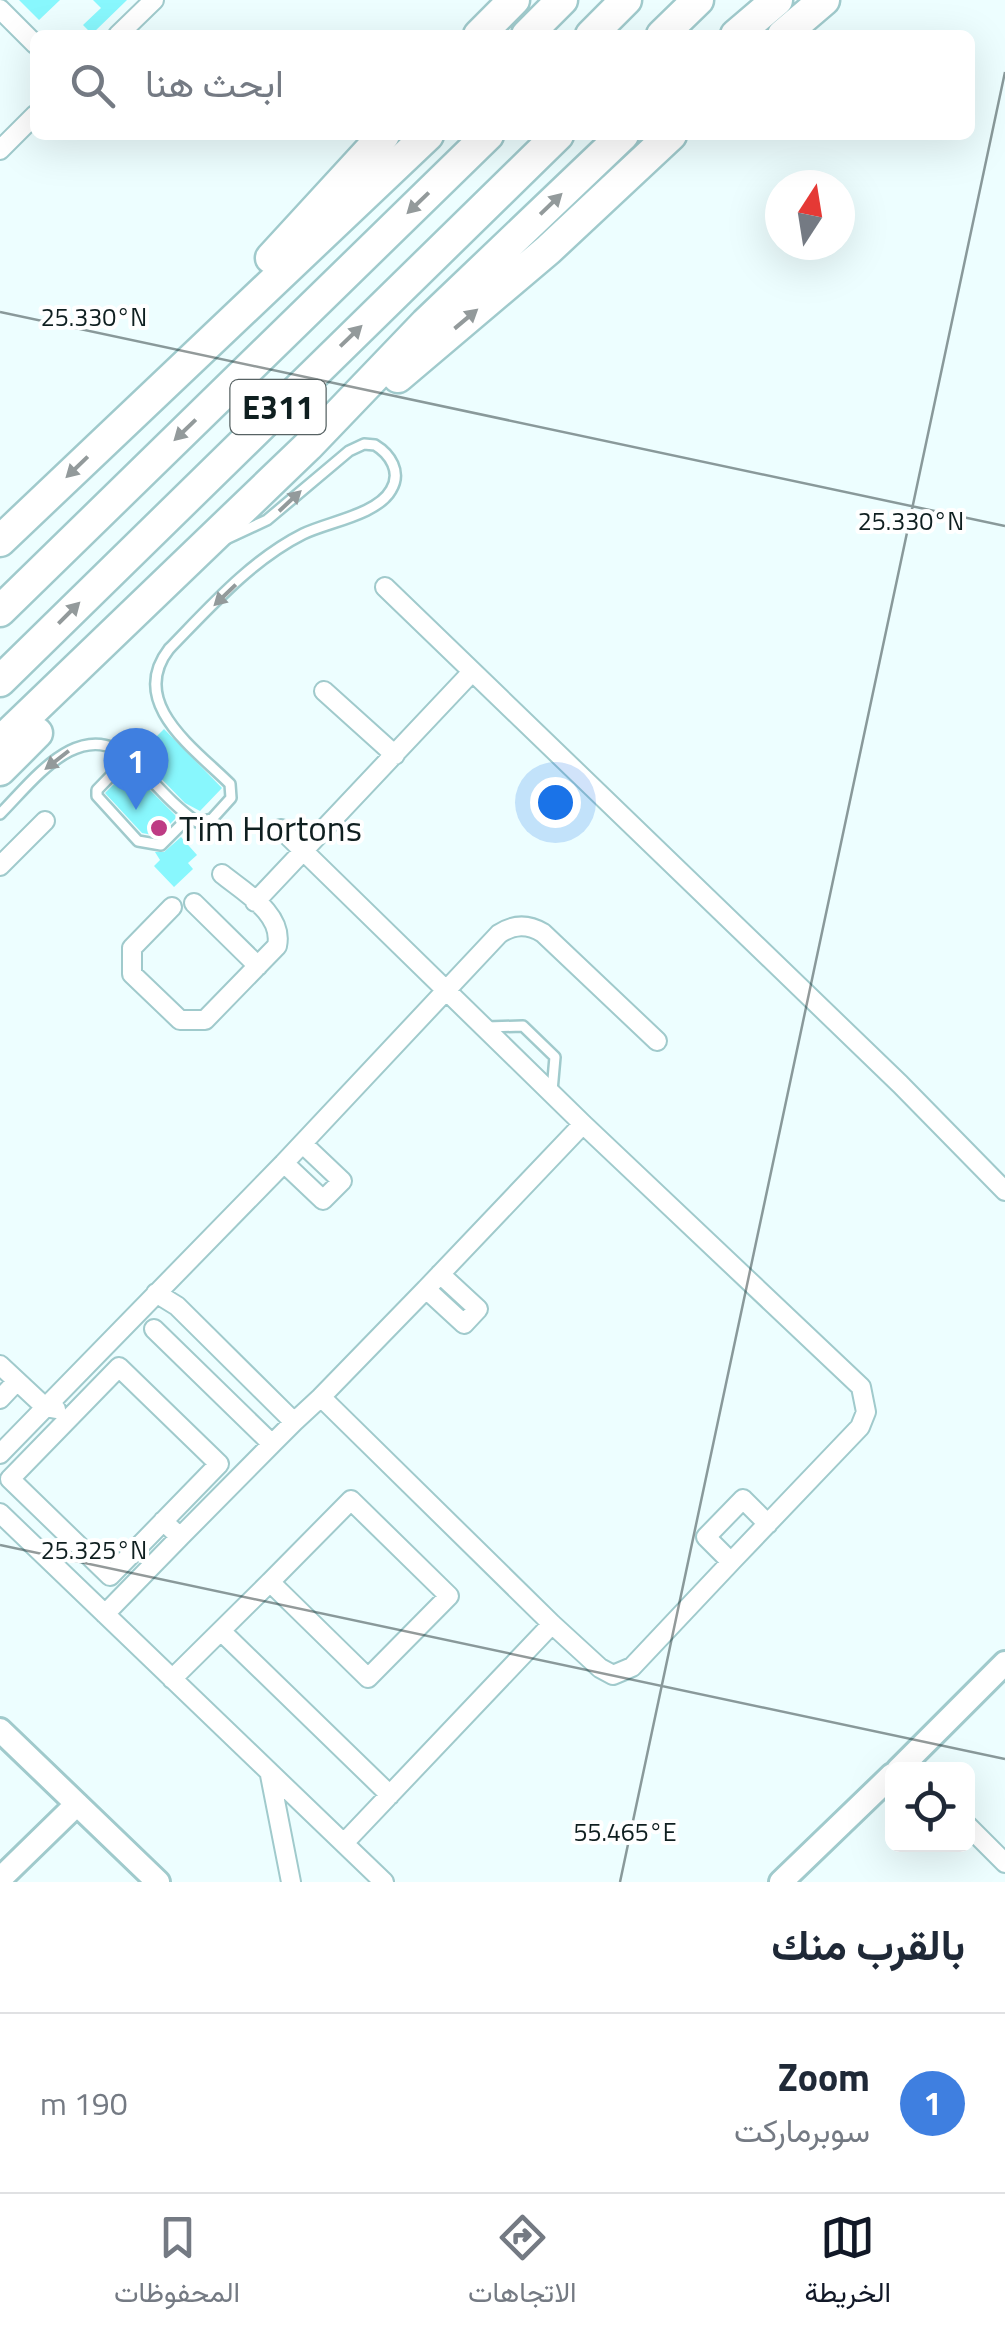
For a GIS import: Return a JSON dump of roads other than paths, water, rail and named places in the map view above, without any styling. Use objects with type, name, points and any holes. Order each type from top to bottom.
[{"type":"highway","points":[[485,30],[514,0]]},
{"type":"highway","points":[[533,30],[562,0]]},
{"type":"highway","points":[[595,30],[626,0]]},
{"type":"highway","points":[[667,30],[698,0]]},
{"type":"highway","points":[[727,30],[755,0]]},
{"type":"highway","points":[[742,30],[777,0]]},
{"type":"highway","points":[[789,30],[824,0]]},
{"type":"highway","points":[[197,351],[251,280],[379,140]]},
{"type":"highway","points":[[0,542],[423,140]]},
{"type":"highway","name":"E311","points":[[0,611],[483,140]]},
{"type":"highway","name":"E311","points":[[0,681],[553,140]]},
{"type":"highway","points":[[0,742],[618,140]]},
{"type":"highway","points":[[308,446],[388,385],[548,250],[666,140]]},
{"type":"highway","points":[[0,770],[99,669],[138,609]]},
{"type":"street","points":[[123,30],[154,0]]},
{"type":"street","points":[[0,8],[30,39]]},
{"type":"street","points":[[0,150],[30,121]]},
{"type":"street","points":[[385,587],[1003,1185]]},
{"type":"street","points":[[255,902],[472,673]]},
{"type":"street","points":[[324,691],[395,754]]},
{"type":"street","points":[[0,866],[45,821]]},
{"type":"street","points":[[280,829],[582,1124],[861,1387],[866,1412],[860,1427],[768,1524],[624,1673],[614,1675],[600,1668],[552,1624],[321,1397]]},
{"type":"street","points":[[172,908],[132,948],[132,974],[180,1020],[205,1020],[277,946],[279,934],[270,914],[222,874]]},
{"type":"street","points":[[194,903],[258,966]]},
{"type":"street","points":[[0,1454],[302,1144],[499,934],[513,927],[529,926],[544,933],[657,1042]]},
{"type":"street","points":[[105,1614],[321,1397],[582,1124]]},
{"type":"street","points":[[284,1162],[323,1200],[342,1181],[302,1144]]},
{"type":"street","points":[[426,1289],[464,1324],[478,1309],[440,1274]]},
{"type":"street","points":[[156,1294],[177,1306],[294,1422]]},
{"type":"street","points":[[154,1329],[177,1306]]},
{"type":"street","points":[[134,1317],[154,1329],[272,1444]]},
{"type":"street","points":[[0,1365],[45,1407],[56,1408],[68,1419]]},
{"type":"street","points":[[119,1367],[219,1464],[164,1521],[110,1576],[10,1479],[119,1367]]},
{"type":"street","points":[[0,1398],[17,1381]]},
{"type":"street","points":[[254,1426],[276,1404]]},
{"type":"street","points":[[731,1562],[706,1536],[742,1499],[768,1524]]},
{"type":"street","points":[[172,1679],[351,1500],[449,1596],[368,1678],[270,1582]]},
{"type":"street","points":[[0,1512],[384,1882]]},
{"type":"street","points":[[164,1521],[180,1538]]},
{"type":"street","points":[[344,1843],[552,1624]]},
{"type":"street","points":[[222,1631],[390,1795]]},
{"type":"street","points":[[909,1762],[1005,1663]]},
{"type":"street","points":[[0,1730],[158,1882]]},
{"type":"street","points":[[270,1773],[291,1882]]},
{"type":"street","points":[[781,1882],[885,1785]]},
{"type":"street","points":[[0,1879],[77,1804]]},
{"type":"street","points":[[975,1833],[1005,1863]]},
{"type":"lane","points":[[0,814],[53,760],[68,750],[94,745],[129,757],[197,822],[212,819],[231,798],[230,784],[162,713],[155,680],[164,656],[272,552],[302,534],[350,518],[381,501],[391,491],[395,468],[379,447],[361,445],[335,461],[267,520],[237,536],[205,544]]},
{"type":"lane","points":[[129,757],[97,790],[97,796],[138,841],[161,845],[190,817]]},
{"type":"lane","points":[[484,1028],[523,1026],[555,1057],[552,1094]]},
{"type":"place","name":"Zoom","points":[[136,810]]},
{"type":"place","name":"Tim Hortons","points":[[159,828]]}]
